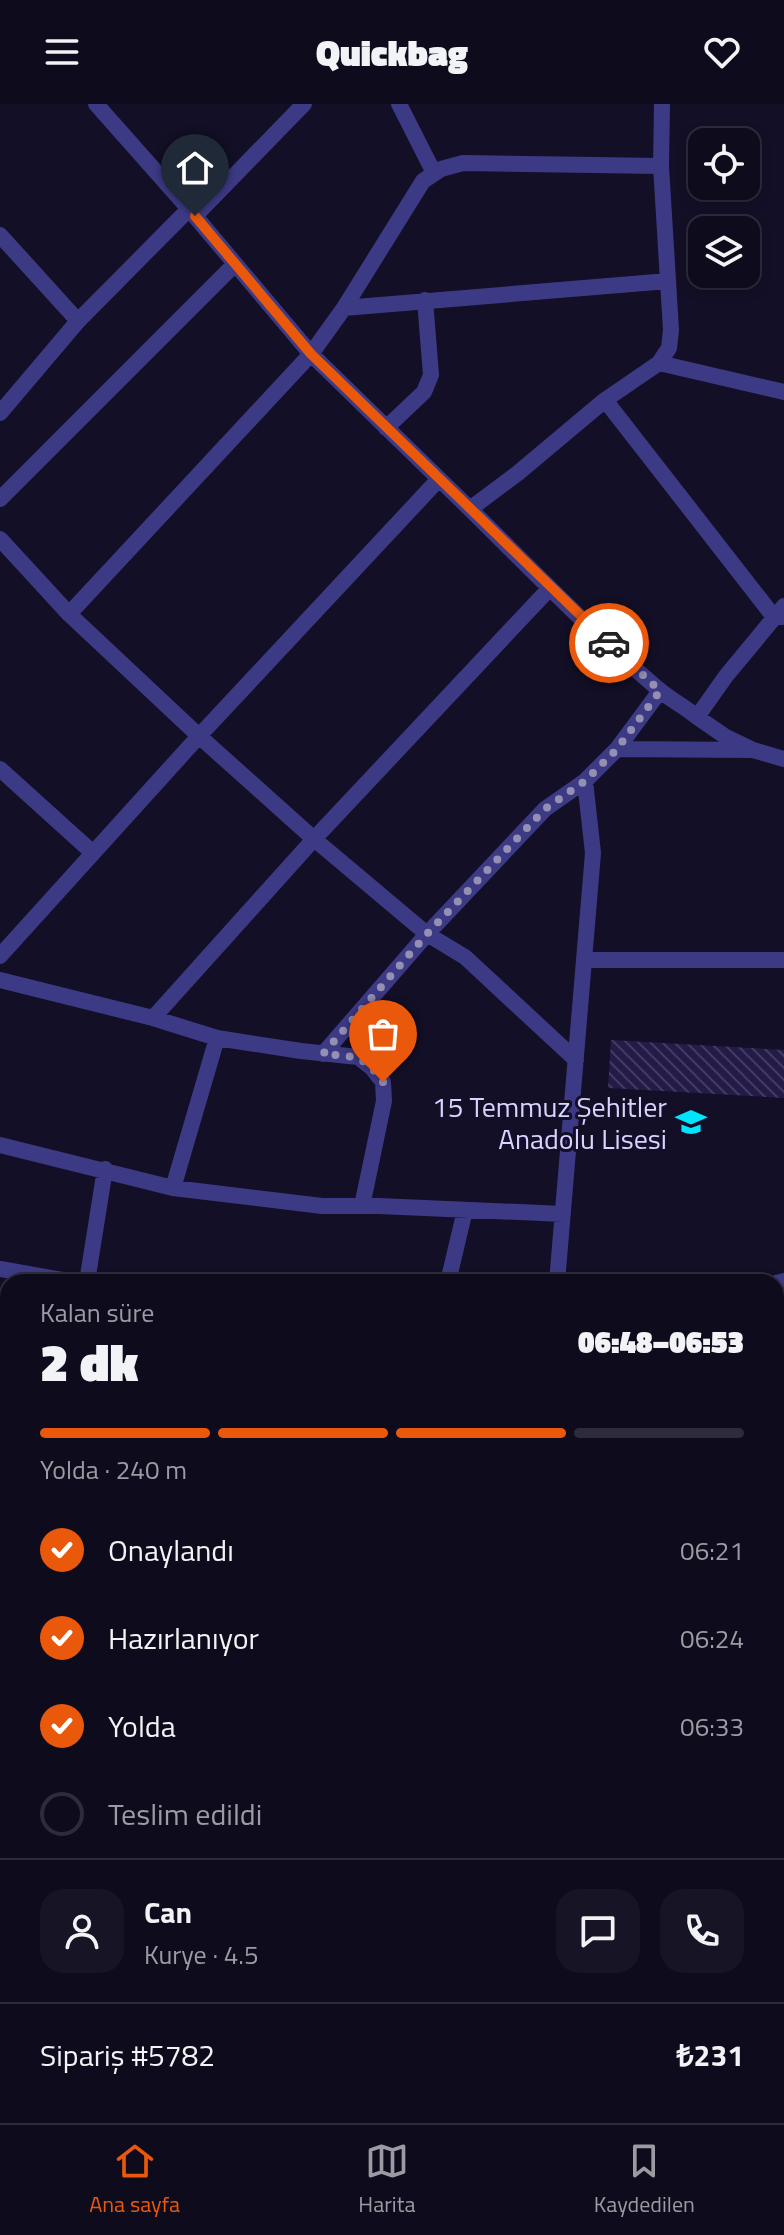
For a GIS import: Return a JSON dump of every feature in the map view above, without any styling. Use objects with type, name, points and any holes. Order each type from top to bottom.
[{"type":"street","points":[[96,104],[311,354],[550,588],[660,691],[726,737],[753,750],[784,759]]},
{"type":"street","points":[[0,413],[78,321],[304,104]]},
{"type":"street","points":[[399,104],[434,173]]},
{"type":"street","points":[[470,509],[605,400],[659,363],[669,348],[671,330],[661,166],[662,104]]},
{"type":"street","points":[[69,614],[311,354],[344,308],[423,181],[441,169],[463,163],[661,166]]},
{"type":"street","points":[[0,235],[78,321]]},
{"type":"street","points":[[0,499],[235,264]]},
{"type":"street","points":[[344,308],[668,281]]},
{"type":"street","points":[[386,428],[424,392],[431,375],[425,300]]},
{"type":"street","points":[[659,363],[784,392]]},
{"type":"street","points":[[605,400],[781,613],[697,717]]},
{"type":"street","points":[[0,956],[199,736],[439,479]]},
{"type":"street","points":[[0,539],[69,614],[199,736],[427,934],[465,957],[576,1060]]},
{"type":"street","points":[[153,1018],[314,839],[550,588]]},
{"type":"street","points":[[323,1054],[427,934],[545,809],[585,781],[617,749],[660,691]]},
{"type":"street","points":[[617,749],[753,750]]},
{"type":"street","points":[[0,769],[93,853]]},
{"type":"street","points":[[558,1274],[593,853],[585,781]]},
{"type":"street","points":[[585,960],[784,960]]},
{"type":"street","points":[[0,980],[153,1018],[217,1038],[358,1057],[383,1082],[384,1101],[362,1206]]},
{"type":"street","points":[[173,1188],[217,1038]]},
{"type":"street","points":[[0,1145],[173,1188],[322,1206],[563,1214]]},
{"type":"street","points":[[88,1274],[105,1169]]},
{"type":"street","points":[[450,1274],[465,1210]]},
{"type":"street","points":[[0,1269],[28,1274]]},
{"type":"building","points":[[611,1040],[784,1050],[784,1098],[608,1088]]},
{"type":"way so far","points":[[383,1082],[358,1057],[323,1054],[427,934],[545,809],[585,781],[617,749],[660,691],[609,643]]},
{"type":"place","name":"15 Temmuz Şehitler Anadolu Lisesi","points":[[691,1122]]},
{"type":"route","points":[[195,216],[311,354],[609,643]]}]
